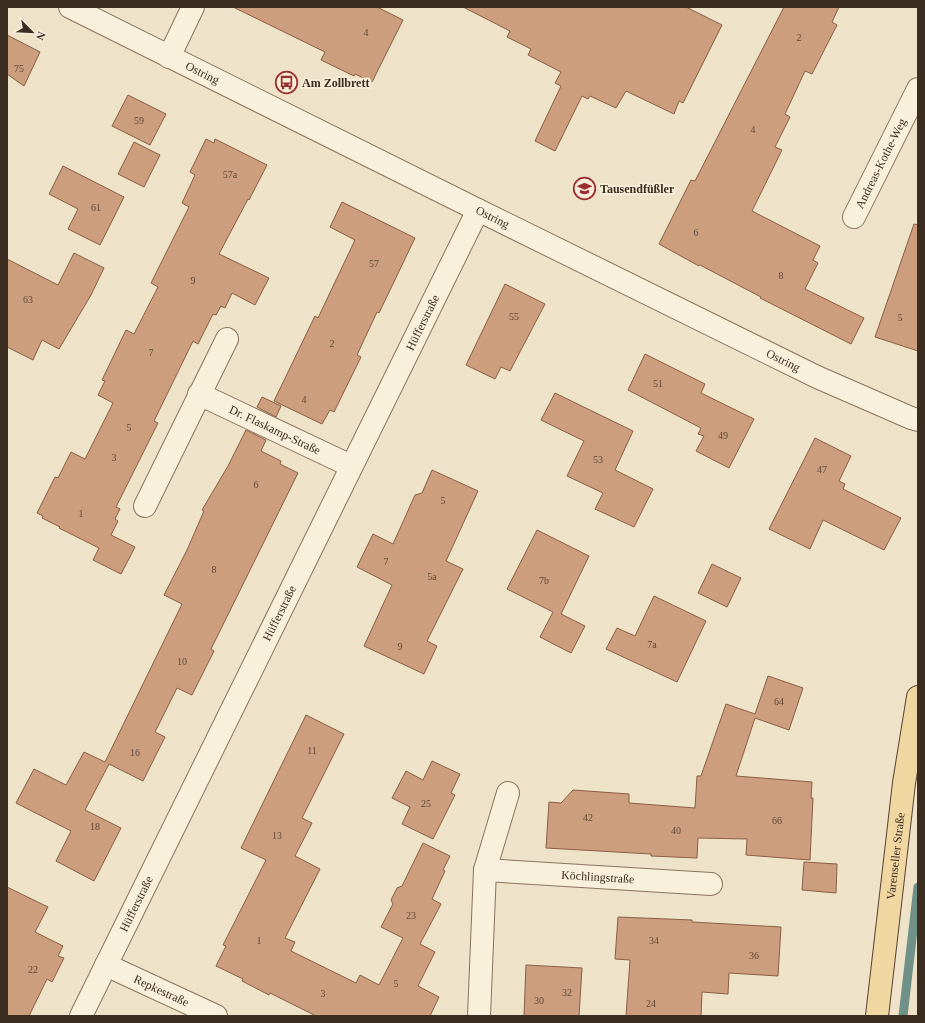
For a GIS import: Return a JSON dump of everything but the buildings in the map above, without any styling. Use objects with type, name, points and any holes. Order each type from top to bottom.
[{"type":"main road","name":"Varenseller Straße","points":[[877,1016],[911,784],[918,697]]},
{"type":"street","name":"Ostring","points":[[70,7],[817,377],[918,420]]},
{"type":"street","points":[[169,57],[193,7]]},
{"type":"street","name":"Andreas-Kothe-Weg","points":[[854,217],[918,89]]},
{"type":"street","name":"Hüfferstraße","points":[[81,1016],[478,210]]},
{"type":"street","points":[[145,506],[227,339]]},
{"type":"street","name":"Dr. Flaskamp-Straße","points":[[199,394],[351,466]]},
{"type":"street","points":[[479,1016],[485,870],[508,793]]},
{"type":"street","name":"Köchlingstraße","points":[[485,870],[711,884]]},
{"type":"street","name":"Repkestraße","points":[[106,965],[216,1016]]},
{"type":"waterway","points":[[903,1016],[918,887]]},
{"type":"place","name":"Am Zollbrett","points":[[287,83]]},
{"type":"place","name":"Tausendfüßler","points":[[585,189]]}]
